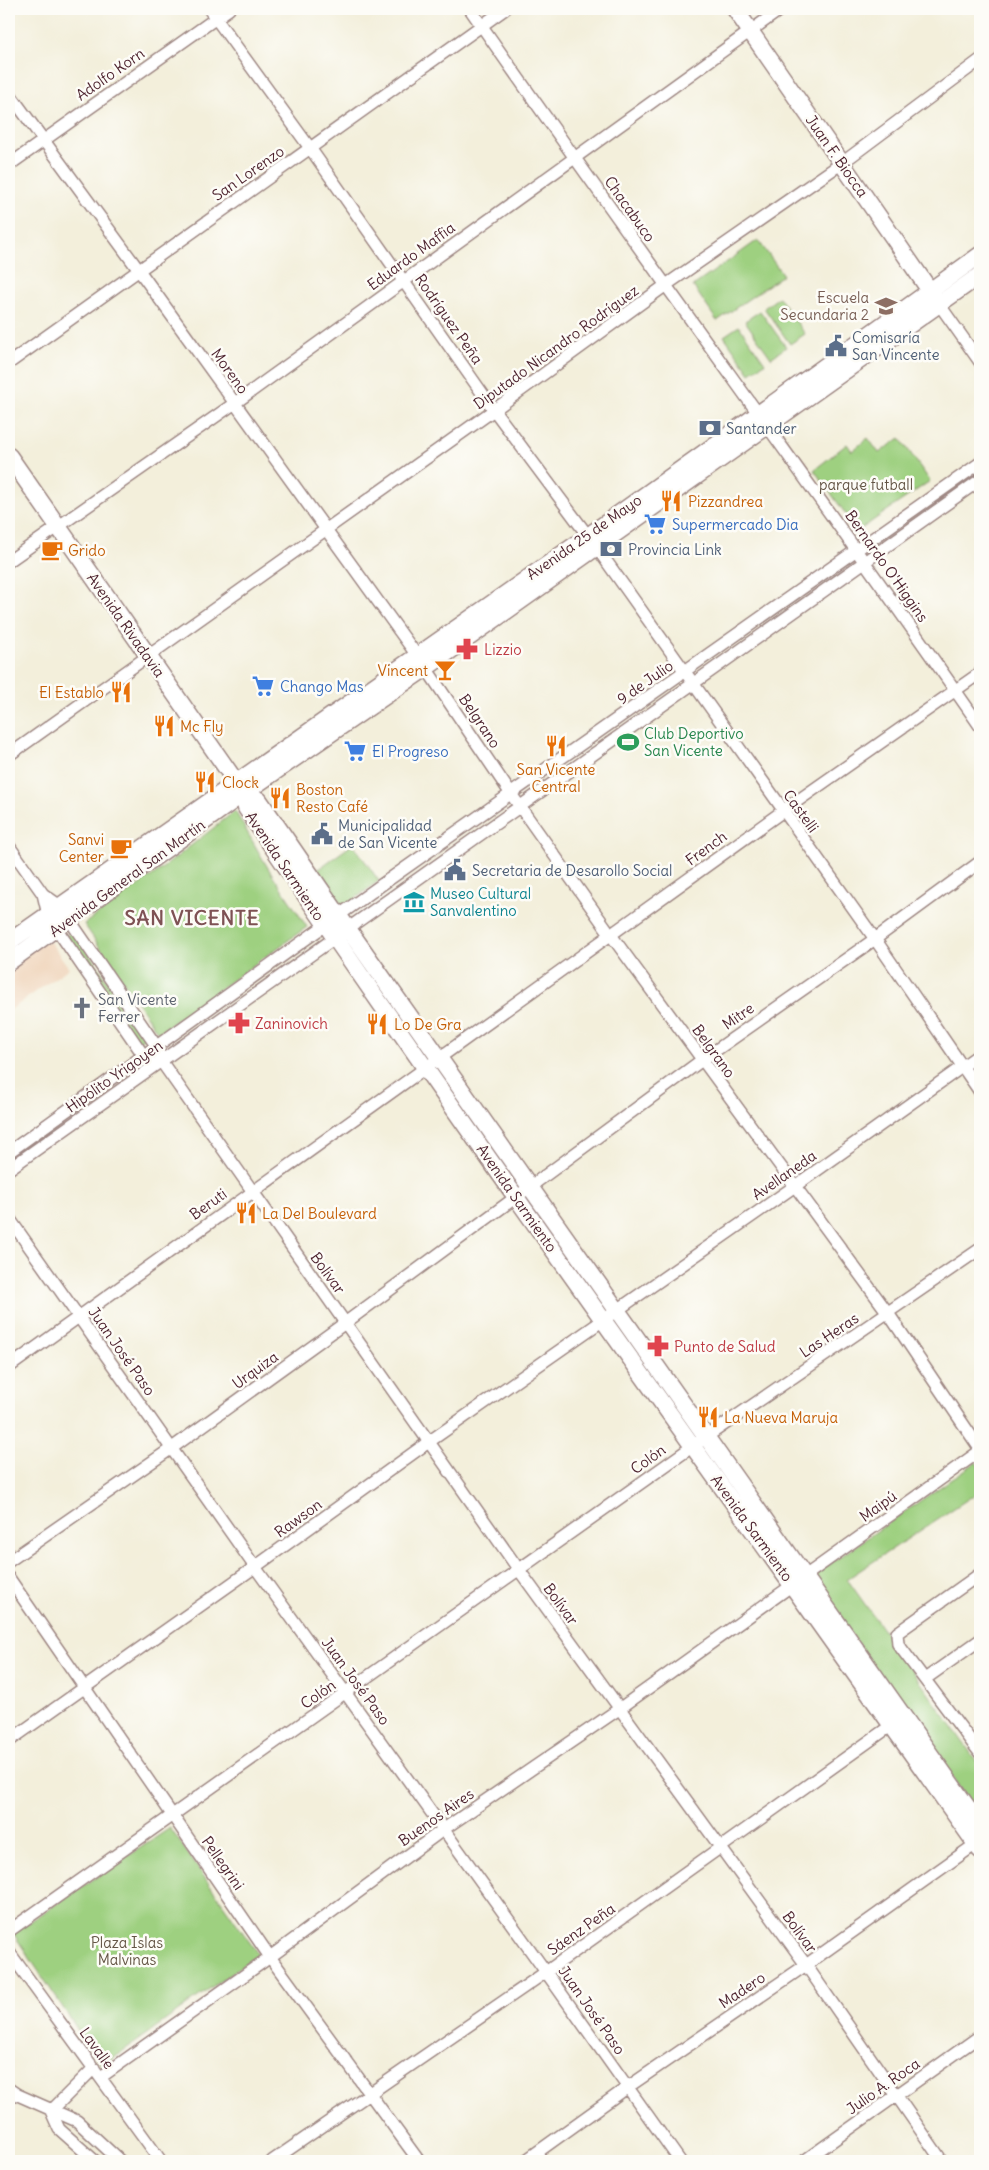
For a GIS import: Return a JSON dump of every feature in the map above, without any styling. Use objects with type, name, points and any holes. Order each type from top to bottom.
[{"type":"main road","name":"Juan F. Biocca","points":[[735,9],[935,297]]},
{"type":"main road","points":[[935,297],[980,255]]},
{"type":"main road","points":[[935,297],[980,275]]},
{"type":"main road","name":"Avenida 25 de Mayo","points":[[240,787],[426,668],[592,542],[935,297]]},
{"type":"main road","name":"Avenida Rivadavia","points":[[9,456],[240,787]]},
{"type":"main road","name":"Avenida 25 de Mayo","points":[[240,787],[416,654],[592,542]]},
{"type":"main road","name":"Avenida General San Martín","points":[[9,962],[58,917],[240,787]]},
{"type":"main road","name":"Avenida Sarmiento","points":[[240,787],[246,808],[337,927],[432,1063],[516,1198],[611,1315]]},
{"type":"main road","name":"Avenida General San Martín","points":[[9,942],[58,917]]},
{"type":"main road","name":"Avenida Sarmiento","points":[[432,1063],[530,1187],[611,1315],[898,1721],[979,1845]]},
{"type":"main road","name":"Avenida Sarmiento","points":[[898,1721],[980,1824]]},
{"type":"street","name":"Adolfo Korn","points":[[9,165],[212,13],[229,9]]},
{"type":"street","name":"Chacabuco","points":[[470,9],[762,420]]},
{"type":"street","name":"San Lorenzo","points":[[9,363],[138,269],[505,9]]},
{"type":"street","name":"Eduardo Maffia","points":[[9,561],[235,403],[781,9]]},
{"type":"street","name":"Rodríguez Peña","points":[[212,13],[310,148],[494,410],[592,542]]},
{"type":"street","name":"Diputado Nicandro Rodríguez","points":[[9,755],[494,410],[666,285],[842,163],[980,60]]},
{"type":"street","name":"Moreno","points":[[9,93],[426,668]]},
{"type":"street","points":[[935,297],[980,362]]},
{"type":"street","name":"Bernardo O'Higgins","points":[[762,420],[866,562],[980,726]]},
{"type":"street","name":"9 de Julio","points":[[337,927],[511,794],[858,551],[980,463]]},
{"type":"street","name":"9 de Julio","points":[[337,927],[520,805],[980,480]]},
{"type":"street","name":"Castelli","points":[[592,542],[875,939],[980,1092]]},
{"type":"street","name":"Belgrano","points":[[426,668],[511,794],[611,935],[888,1313],[980,1450]]},
{"type":"street","name":"French","points":[[432,1063],[783,811],[980,673]]},
{"type":"street","name":"Bolívar","points":[[9,846],[58,917],[144,1056]]},
{"type":"street","name":"Mitre","points":[[516,1198],[702,1060],[875,939],[980,862]]},
{"type":"street","name":"Bolívar","points":[[58,917],[157,1047],[160,1062],[251,1192],[430,1441],[519,1570],[806,1965],[942,2161]]},
{"type":"street","name":"Hipólito Yrigoyen","points":[[9,1152],[157,1047],[337,927]]},
{"type":"street","name":"Hipólito Yrigoyen","points":[[9,1169],[160,1062],[337,927]]},
{"type":"street","name":"Avellaneda","points":[[611,1315],[980,1054]]},
{"type":"street","points":[[144,1056],[160,1062]]},
{"type":"street","name":"Beruti","points":[[9,1367],[432,1063]]},
{"type":"street","name":"Urquiza","points":[[9,1561],[172,1448],[516,1198]]},
{"type":"street","name":"Juan José Paso","points":[[9,1218],[255,1567],[680,2161]]},
{"type":"street","name":"Las Heras","points":[[699,1441],[980,1248]]},
{"type":"street","name":"Rawson","points":[[9,1741],[430,1441],[611,1315]]},
{"type":"street","name":"Colón","points":[[9,1931],[699,1441]]},
{"type":"street","name":"Maipú","points":[[799,1581],[980,1450]]},
{"type":"street","points":[[980,1574],[897,1633],[896,1637],[898,1644],[980,1753]]},
{"type":"street","name":"Pellegrini","points":[[9,1578],[270,1957],[419,2161]]},
{"type":"street","name":"Buenos Aires","points":[[51,2111],[97,2073],[270,1957],[444,1829],[619,1709],[799,1581]]},
{"type":"street","points":[[925,1680],[980,1640]]},
{"type":"street","name":"Sáenz Peña","points":[[272,2161],[546,1972],[898,1721]]},
{"type":"street","name":"Madero","points":[[525,2161],[628,2087],[979,1845]]},
{"type":"street","name":"Lavalle","points":[[9,1952],[161,2161]]},
{"type":"street","name":"Julio A. Roca","points":[[804,2161],[980,2036]]},
{"type":"street","points":[[9,2089],[51,2111],[77,2121],[120,2161]]},
{"type":"street","points":[[51,2111],[59,2129],[95,2161]]},
{"type":"shaded area","points":[[41,942],[51,943],[69,968],[9,1011],[9,966]]},
{"type":"green space","points":[[758,240],[783,275],[717,321],[693,286]]},
{"type":"green space","points":[[779,297],[805,334],[790,344],[764,308]]},
{"type":"green space","points":[[760,311],[786,347],[771,358],[745,321]]},
{"type":"green space","points":[[739,326],[765,363],[750,373],[724,336]]},
{"type":"green space","name":"parque futball","points":[[868,438],[879,453],[900,438],[930,481],[858,531],[814,470],[847,444],[852,451]]},
{"type":"green space","points":[[235,811],[268,868],[307,927],[158,1033],[84,924],[160,870]]},
{"type":"green space","points":[[353,844],[379,881],[341,909],[314,872]]},
{"type":"green space","points":[[73,931],[146,1036],[138,1042],[66,936]]},
{"type":"green space","points":[[976,1462],[980,1468],[980,1491],[847,1579],[980,1766],[980,1817],[811,1577]]},
{"type":"green space","name":"Plaza Islas Malvinas","points":[[170,1828],[258,1954],[102,2066],[13,1933]]},
{"type":"place","name":"Escuela Secundaria 2","points":[[886,306]]},
{"type":"place","name":"Comisaría San Vincente","points":[[836,346]]},
{"type":"place","name":"Santander","points":[[710,428]]},
{"type":"place","name":"Pizzandrea","points":[[671,501]]},
{"type":"place","name":"Supermercado Dia","points":[[655,524]]},
{"type":"place","name":"Provincia Link","points":[[611,549]]},
{"type":"place","name":"Grido","points":[[52,550]]},
{"type":"place","name":"Lizzio","points":[[467,649]]},
{"type":"place","name":"Vincent","points":[[445,670]]},
{"type":"place","name":"Chango Mas","points":[[263,686]]},
{"type":"place","name":"El Establo","points":[[121,692]]},
{"type":"place","name":"Mc Fly","points":[[164,726]]},
{"type":"place","name":"Club Deportivo San Vicente","points":[[628,742]]},
{"type":"place","name":"San Vicente Central","points":[[556,746]]},
{"type":"place","name":"El Progreso","points":[[355,751]]},
{"type":"place","name":"Clock","points":[[205,782]]},
{"type":"place","name":"Boston Resto Café","points":[[280,798]]},
{"type":"place","name":"Municipalidad de San Vicente","points":[[322,834]]},
{"type":"place","name":"Sanvi Center","points":[[121,848]]},
{"type":"place","name":"Secretaria de Desarollo Social","points":[[455,870]]},
{"type":"place","name":"Museo Cultural Sanvalentino","points":[[414,902]]},
{"type":"place","name":"San Vicente Ferrer","points":[[82,1008]]},
{"type":"place","name":"Zaninovich","points":[[239,1023]]},
{"type":"place","name":"Lo De Gra","points":[[377,1024]]},
{"type":"place","name":"La Del Boulevard","points":[[246,1213]]},
{"type":"place","name":"Punto de Salud","points":[[658,1346]]},
{"type":"place","name":"La Nueva Maruja","points":[[708,1417]]},
{"type":"district","name":"SAN VICENTE","points":[[192,917]]}]
